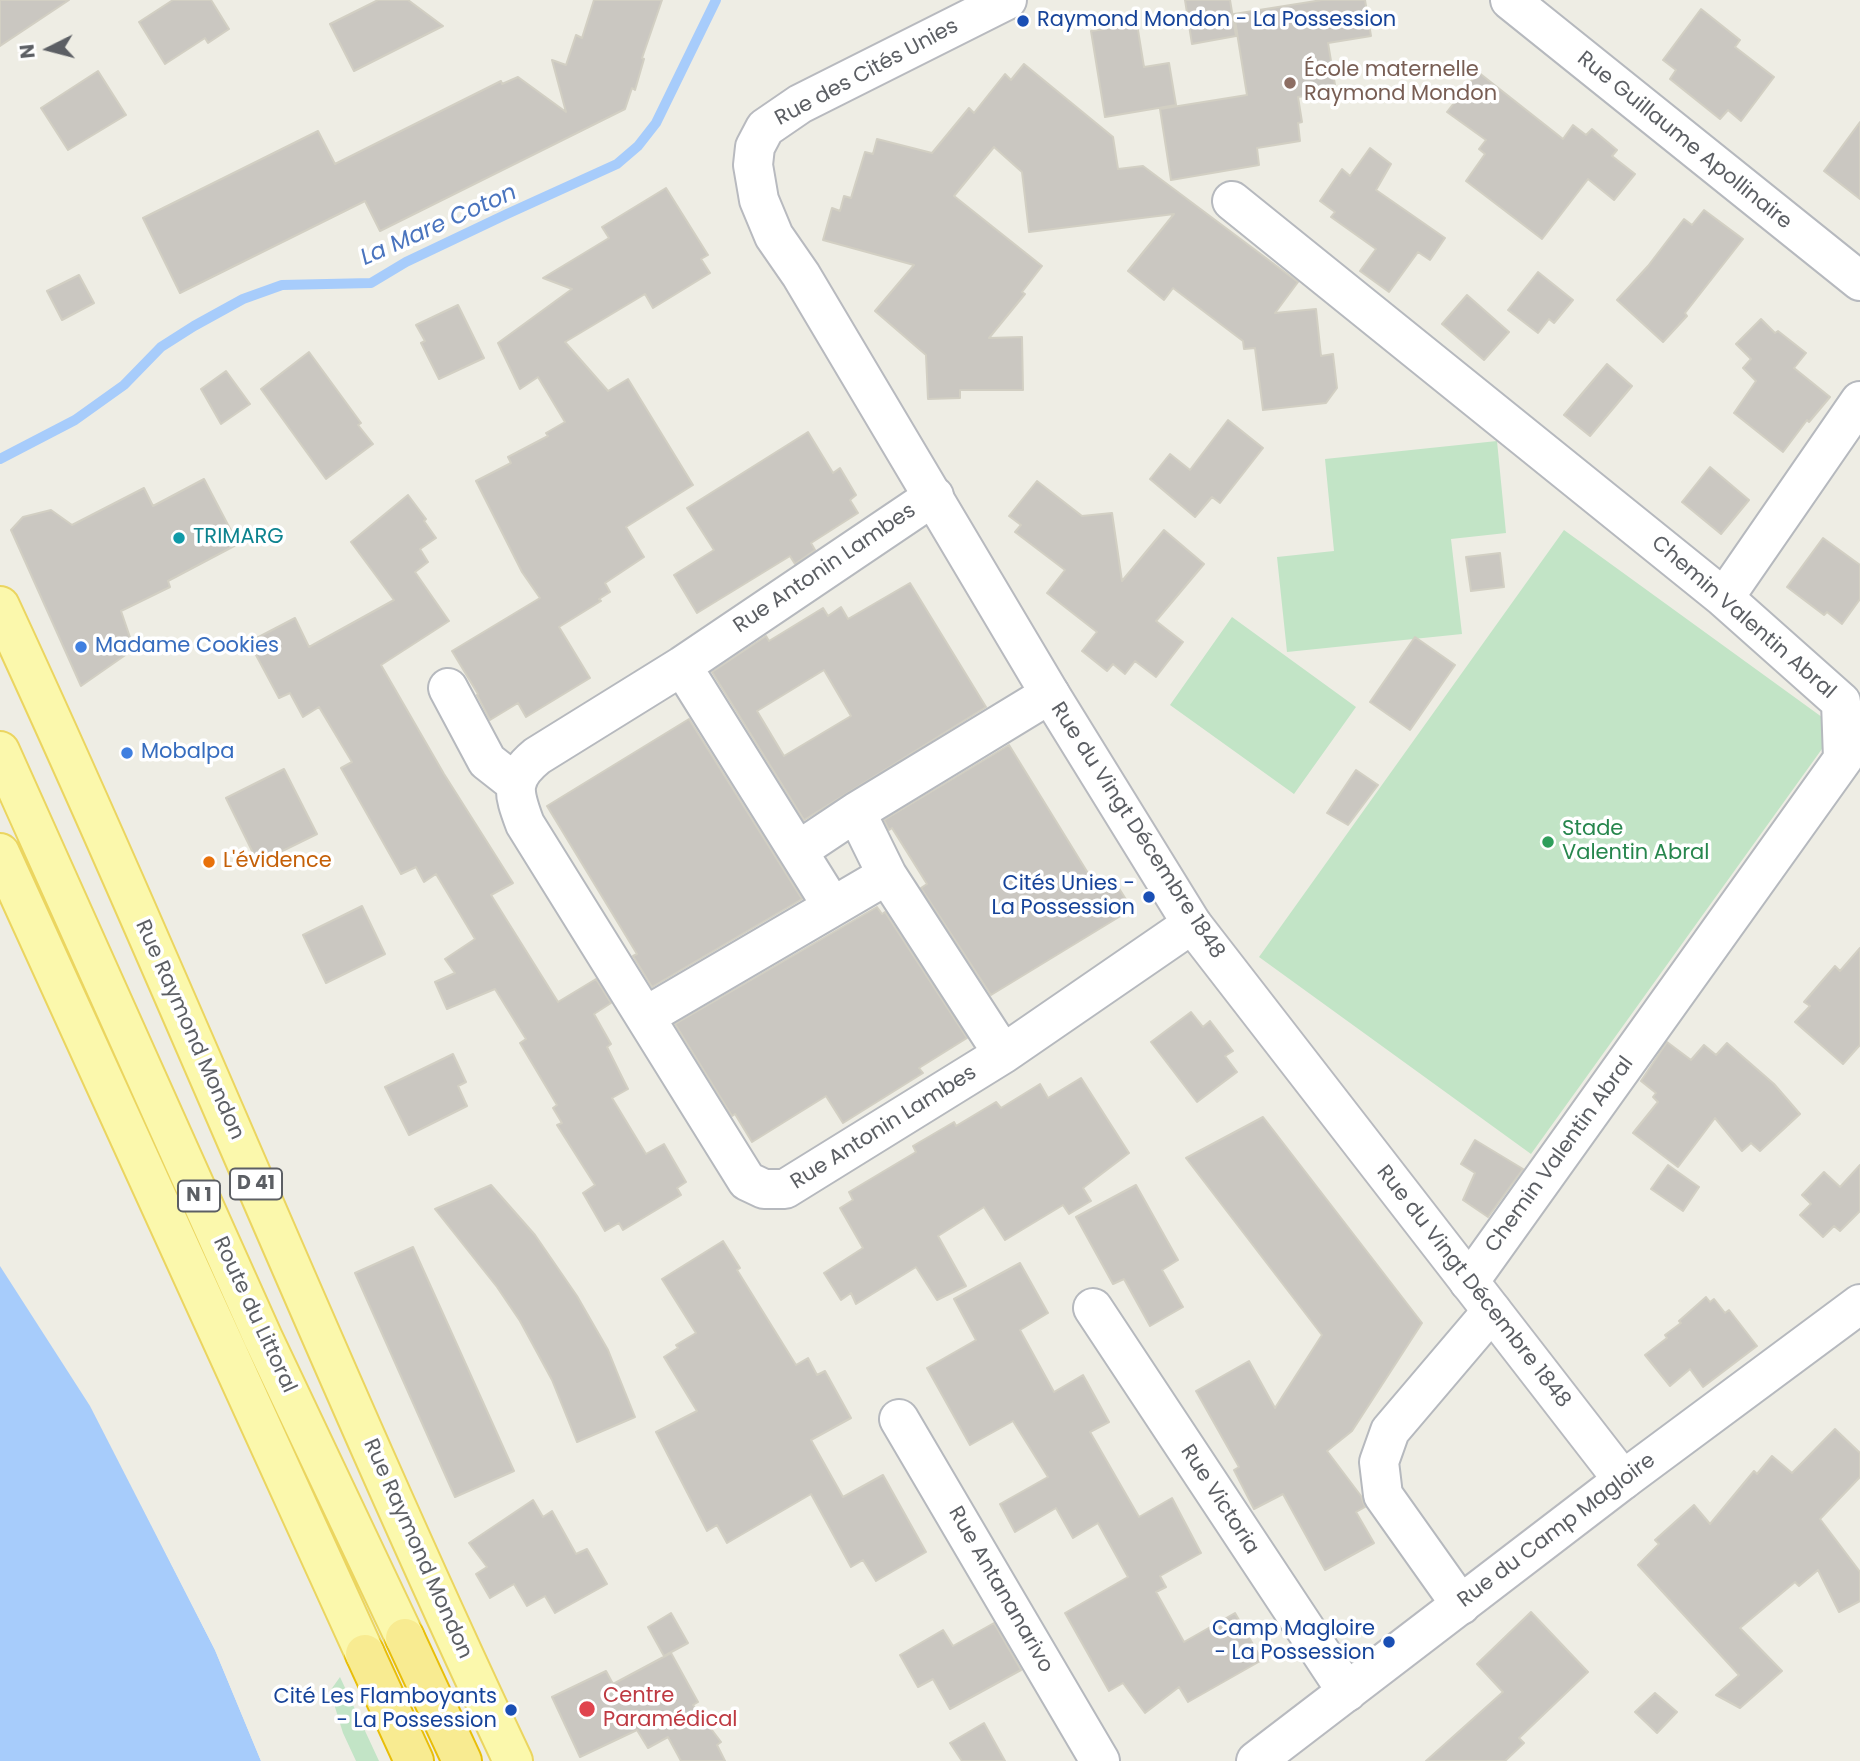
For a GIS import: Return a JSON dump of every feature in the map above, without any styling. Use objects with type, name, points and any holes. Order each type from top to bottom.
[{"type":"highway","name":"Route du Littoral","points":[[405,1638],[462,1761]]},
{"type":"highway","name":"Route du Littoral","points":[[365,1654],[414,1761]]},
{"type":"main road","name":"Rue Raymond Mondon","points":[[0,606],[86,795],[410,1536],[513,1761]]},
{"type":"main road","name":"Route du Littoral","points":[[0,751],[263,1338],[405,1638]]},
{"type":"main road","name":"Route du Littoral","points":[[0,853],[365,1654]]},
{"type":"street","name":"Rue des Cités Unies","points":[[765,128],[800,104],[1007,0]]},
{"type":"street","name":"Rue Guillaume Apollinaire","points":[[1510,0],[1860,281]]},
{"type":"street","name":"Rue du Vingt Décembre 1848","points":[[765,128],[755,147],[753,165],[759,201],[774,236],[801,275],[1050,694],[1192,924],[1623,1480]]},
{"type":"street","name":"Chemin Valentin Abral","points":[[1232,201],[1724,598],[1840,702],[1843,759],[1390,1431],[1379,1462],[1383,1495],[1461,1605]]},
{"type":"street","points":[[1724,598],[1860,401]]},
{"type":"street","name":"Rue Antonin Lambes","points":[[934,496],[682,666],[523,767],[515,783],[517,802],[525,824],[747,1181],[764,1189],[785,1189],[1003,1054],[1192,924]]},
{"type":"street","points":[[682,666],[832,906]]},
{"type":"street","points":[[448,688],[487,761],[515,783]]},
{"type":"street","points":[[799,850],[856,812],[1050,694]]},
{"type":"street","points":[[856,812],[887,876],[1003,1054]]},
{"type":"street","points":[[646,1016],[887,876]]},
{"type":"street","name":"Rue du Camp Magloire","points":[[1256,1761],[1623,1480],[1860,1304]]},
{"type":"street","name":"Rue Victoria","points":[[1093,1308],[1347,1692]]},
{"type":"street","name":"Rue Antananarivo","points":[[900,1419],[1100,1761]]},
{"type":"green space","points":[[1497,441],[1506,533],[1451,539],[1462,634],[1287,652],[1277,557],[1334,551],[1325,459]]},
{"type":"green space","name":"Stade Valentin Abral","points":[[1564,530],[1837,728],[1531,1154],[1259,957]]},
{"type":"green space","points":[[1232,617],[1356,707],[1294,794],[1170,705]]},
{"type":"green space","points":[[340,1677],[379,1761],[356,1761],[343,1733],[330,1691]]},
{"type":"water","points":[[0,1266],[90,1406],[215,1650],[261,1761],[0,1761]]},
{"type":"pier","points":[[77,1378],[93,1404],[218,1648],[265,1761],[261,1761],[215,1650]]},
{"type":"building","points":[[0,0],[69,0],[0,46]]},
{"type":"building","points":[[173,0],[211,0],[229,29],[208,43],[205,38],[165,64],[139,22]]},
{"type":"building","points":[[378,0],[408,0],[443,26],[354,71],[330,24]]},
{"type":"building","points":[[594,0],[662,0],[642,58],[644,59],[635,90],[632,88],[625,109],[380,231],[365,201],[180,293],[143,218],[318,131],[335,164],[501,81],[502,84],[518,77],[566,112],[552,60],[566,65],[576,35],[582,38]]},
{"type":"building","points":[[1185,0],[1230,0],[1236,36],[1192,44]]},
{"type":"building","name":"École maternelle Raymond Mondon","points":[[1322,0],[1365,0],[1371,36],[1328,43],[1336,91],[1298,97],[1302,122],[1298,123],[1300,141],[1257,148],[1259,165],[1171,180],[1160,109],[1247,95],[1234,14]]},
{"type":"building","points":[[1701,9],[1740,40],[1735,47],[1774,77],[1741,121],[1728,110],[1720,119],[1670,79],[1676,70],[1663,60]]},
{"type":"building","points":[[1137,24],[1144,67],[1169,63],[1176,105],[1105,117],[1091,31]]},
{"type":"building","points":[[1024,64],[1113,137],[1118,169],[1143,166],[1298,282],[1275,313],[1316,309],[1321,356],[1333,354],[1337,388],[1326,403],[1263,410],[1255,348],[1244,349],[1243,341],[1173,288],[1164,300],[1128,271],[1174,214],[1029,232],[1022,172],[994,147],[954,196],[1042,266],[1022,292],[1025,294],[989,338],[1022,337],[1023,390],[960,390],[960,398],[928,399],[926,355],[875,311],[914,265],[823,240],[832,208],[840,211],[844,196],[851,198],[865,152],[873,154],[877,139],[932,153],[969,108],[974,113],[1005,74],[1011,80]]},
{"type":"building","points":[[98,71],[126,115],[68,150],[41,108]]},
{"type":"building","points":[[1478,72],[1563,139],[1573,125],[1586,135],[1592,129],[1617,150],[1612,156],[1635,174],[1614,200],[1588,179],[1542,239],[1466,181],[1485,154],[1479,149],[1486,140],[1447,112]]},
{"type":"building","points":[[1860,122],[1860,199],[1824,171]]},
{"type":"building","points":[[1370,148],[1391,164],[1376,190],[1445,238],[1430,260],[1418,252],[1389,292],[1360,271],[1376,249],[1331,217],[1335,212],[1320,201],[1342,169],[1350,176]]},
{"type":"building","points":[[666,188],[708,255],[701,259],[710,273],[653,308],[645,294],[565,342],[608,391],[628,379],[693,485],[626,527],[644,557],[605,583],[610,592],[599,599],[601,601],[559,627],[590,678],[526,717],[518,703],[490,720],[452,651],[540,598],[522,572],[476,481],[511,463],[508,457],[548,436],[546,433],[565,422],[538,377],[520,389],[498,343],[572,289],[543,278],[609,238],[602,227]]},
{"type":"building","points":[[1704,210],[1743,239],[1685,313],[1687,316],[1663,342],[1617,300],[1648,266],[1684,219],[1692,225]]},
{"type":"building","points":[[1538,272],[1573,300],[1554,323],[1549,319],[1538,333],[1508,310]]},
{"type":"building","points":[[79,275],[94,303],[62,320],[47,291]]},
{"type":"building","points":[[1467,295],[1509,332],[1484,360],[1442,324]]},
{"type":"building","points":[[458,305],[484,358],[439,379],[421,343],[425,341],[416,325]]},
{"type":"building","points":[[1761,319],[1775,333],[1778,331],[1806,353],[1794,368],[1830,397],[1809,422],[1807,420],[1783,452],[1734,413],[1756,381],[1743,368],[1751,359],[1736,344]]},
{"type":"building","points":[[309,352],[361,423],[358,425],[373,444],[326,479],[261,389]]},
{"type":"building","points":[[1607,364],[1632,386],[1590,436],[1564,415]]},
{"type":"building","points":[[226,371],[250,404],[221,424],[201,389]]},
{"type":"building","points":[[1228,420],[1263,448],[1220,503],[1212,497],[1195,517],[1150,479],[1170,454],[1190,470]]},
{"type":"building","points":[[808,432],[833,473],[840,468],[856,495],[850,500],[858,513],[811,543],[815,550],[795,564],[790,556],[697,613],[674,575],[714,550],[687,508]]},
{"type":"building","points":[[1710,467],[1749,500],[1721,534],[1682,502]]},
{"type":"building","points":[[204,479],[238,544],[168,581],[170,587],[121,611],[134,649],[81,686],[11,530],[23,517],[51,510],[72,525],[144,488],[153,506]]},
{"type":"building","points":[[1037,481],[1082,516],[1112,513],[1122,581],[1164,530],[1204,564],[1156,621],[1183,642],[1156,677],[1135,661],[1125,674],[1113,664],[1107,671],[1082,651],[1097,632],[1047,593],[1065,570],[1015,532],[1021,525],[1009,516]]},
{"type":"building","points":[[408,495],[436,538],[420,549],[428,562],[415,572],[449,621],[381,665],[444,774],[513,883],[491,895],[558,1002],[596,979],[611,1003],[594,1014],[611,1044],[607,1047],[628,1089],[612,1098],[646,1154],[664,1144],[686,1182],[677,1188],[681,1195],[623,1230],[619,1223],[605,1231],[583,1193],[595,1185],[557,1125],[562,1123],[553,1108],[557,1105],[520,1043],[526,1039],[495,989],[447,1009],[435,982],[455,973],[445,959],[475,939],[436,874],[424,882],[416,867],[401,874],[341,768],[352,762],[319,707],[303,717],[290,693],[279,698],[249,642],[295,618],[309,647],[394,600],[351,542]]},
{"type":"building","points":[[1823,538],[1860,565],[1860,599],[1842,624],[1827,612],[1824,615],[1787,587]]},
{"type":"building","points":[[1500,553],[1504,587],[1471,591],[1466,557]]},
{"type":"building","points":[[910,583],[986,707],[804,820],[712,672],[766,636],[769,641],[823,608],[828,616],[841,607],[848,619]],"holes":[[[824,670],[851,716],[784,756],[757,711]]]},
{"type":"building","points":[[1415,637],[1455,665],[1410,730],[1370,702]]},
{"type":"building","points":[[689,719],[802,899],[652,987],[633,956],[637,954],[547,806]]},
{"type":"building","points":[[1009,745],[1099,891],[1115,882],[1132,909],[991,995],[921,888],[927,884],[892,828],[889,830],[884,820]]},
{"type":"building","points":[[284,769],[317,834],[258,863],[226,798]]},
{"type":"building","points":[[1356,770],[1378,785],[1348,825],[1327,813]]},
{"type":"building","points":[[362,906],[385,954],[326,983],[303,935]]},
{"type":"building","points":[[877,907],[882,914],[885,912],[967,1038],[919,1068],[923,1073],[843,1123],[826,1096],[752,1142],[735,1114],[732,1116],[675,1024]]},
{"type":"building","points":[[1860,948],[1860,1045],[1843,1064],[1795,1022],[1810,1006],[1804,1002],[1835,966],[1840,971]]},
{"type":"building","points":[[1191,1012],[1203,1027],[1210,1021],[1233,1051],[1225,1056],[1237,1072],[1197,1102],[1151,1042]]},
{"type":"building","points":[[1667,1042],[1691,1060],[1704,1045],[1716,1055],[1727,1043],[1774,1084],[1800,1114],[1760,1151],[1751,1143],[1742,1151],[1715,1118],[1678,1167],[1633,1133],[1658,1102],[1653,1097],[1656,1093],[1641,1081]]},
{"type":"building","points":[[453,1054],[466,1082],[458,1086],[467,1106],[409,1135],[385,1087]]},
{"type":"building","points":[[1081,1078],[1129,1153],[1083,1188],[1091,1201],[1069,1214],[1063,1205],[1005,1240],[984,1207],[938,1236],[966,1286],[937,1300],[916,1267],[856,1304],[851,1293],[841,1300],[824,1273],[863,1248],[840,1208],[853,1200],[849,1192],[916,1152],[913,1146],[954,1122],[956,1126],[996,1102],[1001,1108],[1040,1084],[1048,1098]]},
{"type":"building","points":[[1263,1117],[1422,1323],[1352,1431],[1327,1451],[1361,1496],[1365,1507],[1356,1512],[1374,1543],[1325,1570],[1283,1494],[1254,1509],[1234,1470],[1239,1467],[1196,1391],[1249,1361],[1275,1408],[1322,1335],[1186,1158]]},
{"type":"building","points":[[1475,1140],[1523,1169],[1488,1217],[1463,1200],[1475,1173],[1461,1164]]},
{"type":"building","points":[[1668,1165],[1699,1187],[1683,1211],[1651,1189]]},
{"type":"building","points":[[1860,1165],[1860,1211],[1840,1231],[1834,1226],[1823,1237],[1800,1215],[1811,1204],[1802,1195],[1824,1172],[1840,1187]]},
{"type":"building","points":[[491,1185],[535,1235],[577,1296],[608,1350],[635,1417],[577,1442],[552,1380],[520,1321],[497,1287],[435,1209]]},
{"type":"building","points":[[1136,1185],[1178,1260],[1162,1270],[1183,1307],[1150,1326],[1124,1279],[1113,1284],[1076,1217]]},
{"type":"building","points":[[723,1241],[740,1268],[737,1270],[796,1365],[808,1358],[817,1375],[825,1371],[851,1418],[811,1440],[843,1497],[883,1475],[926,1552],[876,1581],[863,1560],[851,1567],[811,1494],[727,1543],[717,1525],[707,1531],[656,1432],[697,1411],[664,1357],[678,1348],[676,1345],[696,1333],[662,1279]]},
{"type":"building","points":[[413,1247],[514,1471],[455,1497],[355,1273]]},
{"type":"building","points":[[1020,1263],[1048,1313],[1020,1330],[1054,1392],[1083,1375],[1109,1422],[1090,1432],[1139,1517],[1172,1498],[1201,1553],[1160,1576],[1166,1587],[1156,1592],[1184,1642],[1235,1613],[1262,1660],[1188,1702],[1179,1687],[1145,1713],[1123,1683],[1109,1691],[1065,1613],[1128,1577],[1098,1523],[1073,1538],[1056,1508],[1015,1532],[1000,1504],[1048,1477],[1013,1421],[970,1445],[927,1368],[976,1340],[954,1299]]},
{"type":"building","points":[[1706,1297],[1710,1302],[1714,1299],[1725,1313],[1729,1310],[1757,1346],[1703,1387],[1690,1369],[1670,1386],[1645,1355],[1667,1338],[1665,1335]]},
{"type":"building","points":[[1835,1429],[1860,1453],[1860,1477],[1820,1519],[1860,1572],[1860,1601],[1839,1612],[1818,1570],[1799,1586],[1795,1582],[1740,1628],[1782,1671],[1740,1708],[1716,1695],[1739,1675],[1638,1565],[1659,1544],[1655,1540],[1694,1505],[1710,1524],[1754,1471],[1757,1474],[1772,1456],[1792,1473]]},
{"type":"building","points":[[533,1500],[543,1517],[552,1511],[576,1554],[587,1549],[607,1584],[555,1613],[545,1596],[527,1606],[514,1584],[490,1598],[476,1574],[487,1567],[469,1543]]},
{"type":"building","points":[[1531,1612],[1588,1672],[1519,1738],[1524,1743],[1505,1761],[1426,1761],[1503,1692],[1477,1664]]},
{"type":"building","points":[[671,1613],[688,1643],[664,1656],[648,1627]]},
{"type":"building","points":[[994,1623],[1021,1670],[950,1709],[933,1679],[918,1687],[900,1655],[943,1630],[953,1646]]},
{"type":"building","points":[[671,1653],[698,1702],[693,1705],[721,1742],[717,1745],[725,1761],[681,1761],[668,1737],[648,1748],[637,1730],[580,1757],[552,1697],[606,1671],[613,1684]]},
{"type":"building","points":[[1655,1693],[1677,1712],[1657,1733],[1635,1712]]},
{"type":"building","points":[[984,1723],[1005,1761],[962,1761],[950,1743]]},
{"type":"waterway","name":"La Mare Coton","points":[[0,459],[75,420],[124,385],[161,347],[243,299],[282,285],[371,283],[406,262],[617,164],[638,146],[656,123],[716,0]]},
{"type":"place","name":"Raymond Mondon - La Possession","points":[[1023,21]]},
{"type":"place","name":"École maternelle Raymond Mondon","points":[[1290,83]]},
{"type":"place","name":"TRIMARG","points":[[179,538]]},
{"type":"place","name":"Madame Cookies","points":[[81,647]]},
{"type":"place","name":"Mobalpa","points":[[127,753]]},
{"type":"place","name":"Stade Valentin Abral","points":[[1548,842]]},
{"type":"place","name":"L'évidence","points":[[209,862]]},
{"type":"place","name":"Cités Unies - La Possession","points":[[1149,897]]},
{"type":"place","name":"Camp Magloire - La Possession","points":[[1389,1642]]},
{"type":"place","name":"Centre Paramédical","points":[[587,1709]]},
{"type":"place","name":"Cité Les Flamboyants - La Possession","points":[[511,1710]]}]
